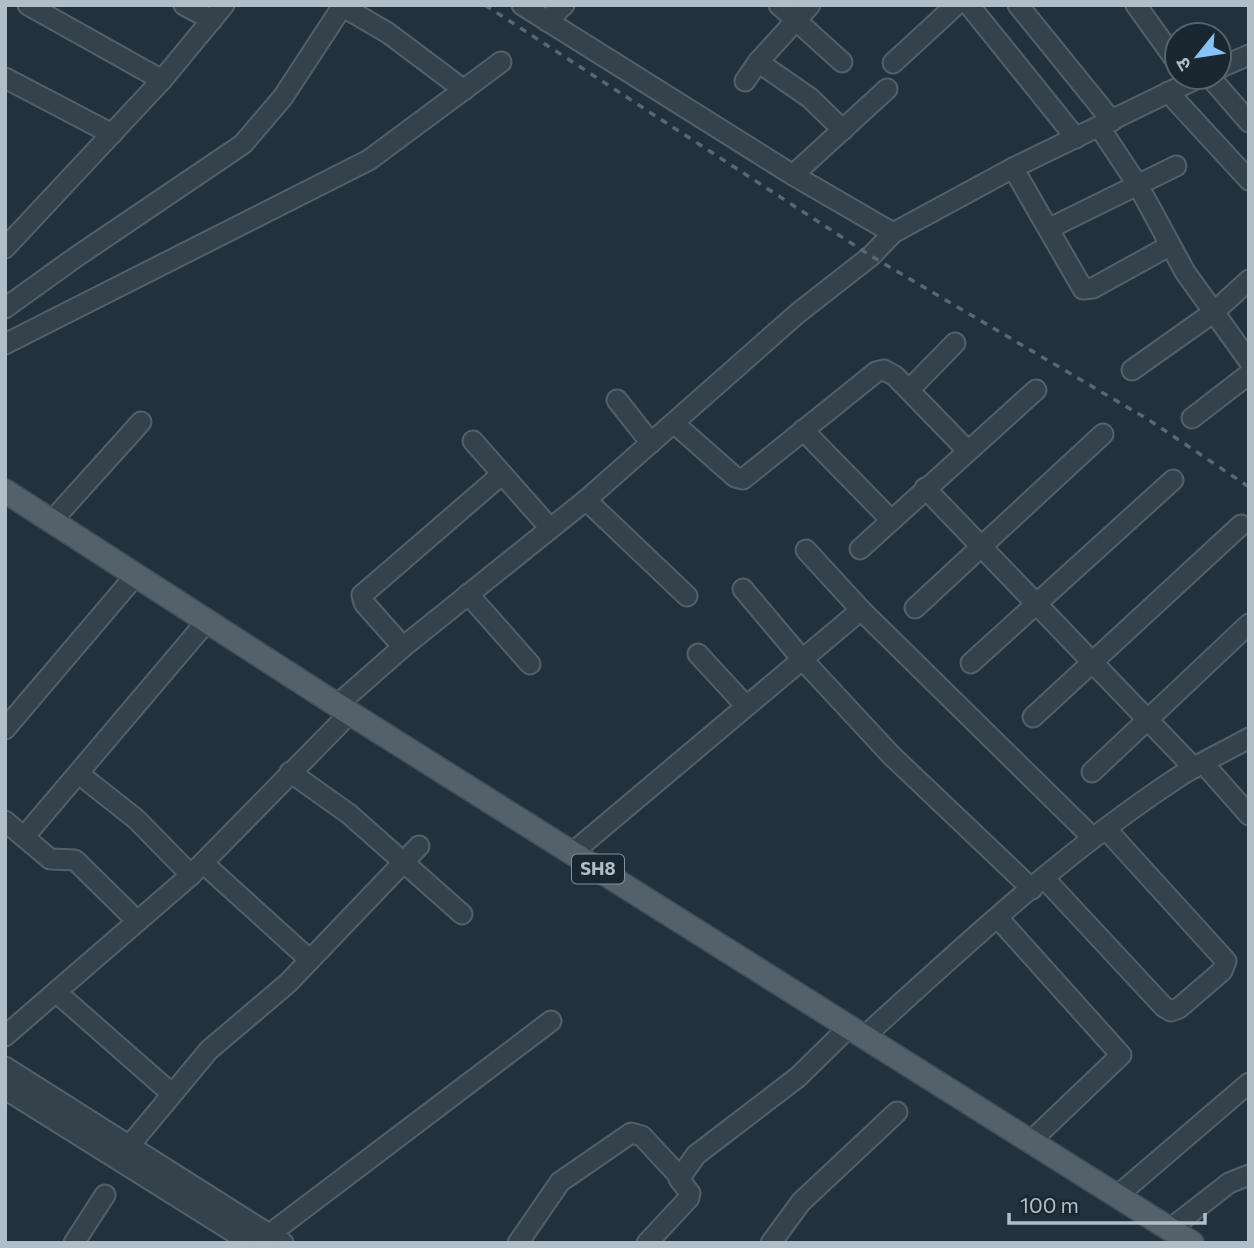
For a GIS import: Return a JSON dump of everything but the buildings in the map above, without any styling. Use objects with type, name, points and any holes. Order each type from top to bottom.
[{"type":"main road","name":"SH8","points":[[5,491],[344,709],[1192,1243]]},
{"type":"street","points":[[28,5],[162,80]]},
{"type":"street","points":[[5,248],[162,80],[218,13],[184,5]]},
{"type":"street","points":[[522,5],[793,175],[893,233]]},
{"type":"street","points":[[547,21],[564,5]]},
{"type":"street","points":[[779,5],[842,62]]},
{"type":"street","points":[[746,81],[758,62],[810,5]]},
{"type":"street","points":[[893,63],[956,5]]},
{"type":"street","points":[[969,5],[1076,138]]},
{"type":"street","points":[[1018,5],[1106,124],[1169,246],[1249,361]]},
{"type":"street","points":[[1136,5],[1163,43]]},
{"type":"street","points":[[5,308],[243,144],[283,97],[342,6],[388,33],[464,90]]},
{"type":"street","points":[[5,344],[369,160],[501,62]]},
{"type":"street","points":[[758,62],[810,98],[843,130]]},
{"type":"street","points":[[6,79],[112,134]]},
{"type":"street","points":[[793,175],[887,89]]},
{"type":"street","points":[[1212,91],[1249,122]]},
{"type":"street","points":[[5,1036],[197,869],[290,772],[344,709],[403,647],[586,500],[798,313],[871,256],[893,233],[1013,168],[1168,92],[1249,180]]},
{"type":"street","points":[[1050,228],[1139,187],[1176,166]]},
{"type":"street","points":[[1013,168],[1050,228],[1075,279],[1087,290],[1169,246]]},
{"type":"street","points":[[1132,370],[1214,312],[1249,280]]},
{"type":"street","points":[[909,390],[955,343]]},
{"type":"street","points":[[675,424],[736,477],[743,479],[881,370],[891,373],[967,450]]},
{"type":"street","points":[[1192,418],[1249,374]]},
{"type":"street","points":[[860,549],[1035,390]]},
{"type":"street","points":[[617,400],[651,443]]},
{"type":"street","points":[[51,522],[141,422]]},
{"type":"street","points":[[803,430],[891,520]]},
{"type":"street","points":[[915,608],[1103,434]]},
{"type":"street","points":[[473,441],[500,475],[550,527]]},
{"type":"street","points":[[403,647],[364,603],[362,595],[500,475]]},
{"type":"street","points":[[971,663],[1173,480]]},
{"type":"street","points":[[925,488],[1146,720],[1249,816]]},
{"type":"street","points":[[586,500],[687,596]]},
{"type":"street","points":[[1033,717],[1241,525]]},
{"type":"street","points":[[743,589],[802,659],[891,755],[1038,884],[1164,1007],[1171,1012],[1179,1008],[1222,971],[1226,961],[1100,833],[861,610],[806,550]]},
{"type":"street","points":[[5,729],[135,576]]},
{"type":"street","points":[[468,594],[530,664]]},
{"type":"street","points":[[572,853],[861,610]]},
{"type":"street","points":[[24,837],[207,621]]},
{"type":"street","points":[[1092,772],[1249,624]]},
{"type":"street","points":[[698,654],[746,706]]},
{"type":"street","points":[[647,1243],[689,1198],[690,1193],[679,1181],[696,1155],[998,919],[1100,833],[1198,766],[1249,738]]},
{"type":"street","points":[[290,772],[349,814],[462,914]]},
{"type":"street","points":[[79,774],[310,960]]},
{"type":"street","points":[[5,821],[53,861],[72,858],[137,921]]},
{"type":"street","points":[[130,1145],[209,1050],[270,1000],[419,846]]},
{"type":"street","points":[[998,919],[1121,1055],[1031,1141]]},
{"type":"street","points":[[56,992],[171,1093]]},
{"type":"street","points":[[5,1067],[130,1145],[271,1240],[551,1021]]},
{"type":"street","points":[[1117,1196],[1249,1083]]},
{"type":"street","points":[[5,1089],[251,1243]]},
{"type":"street","points":[[771,1243],[801,1202],[897,1112]]},
{"type":"street","points":[[519,1243],[560,1182],[631,1133],[642,1136],[680,1177]]},
{"type":"street","points":[[1170,1229],[1234,1180],[1249,1175]]},
{"type":"street","points":[[74,1243],[105,1195]]},
{"type":"railway","points":[[485,5],[871,256],[1149,420],[1249,487]]}]
